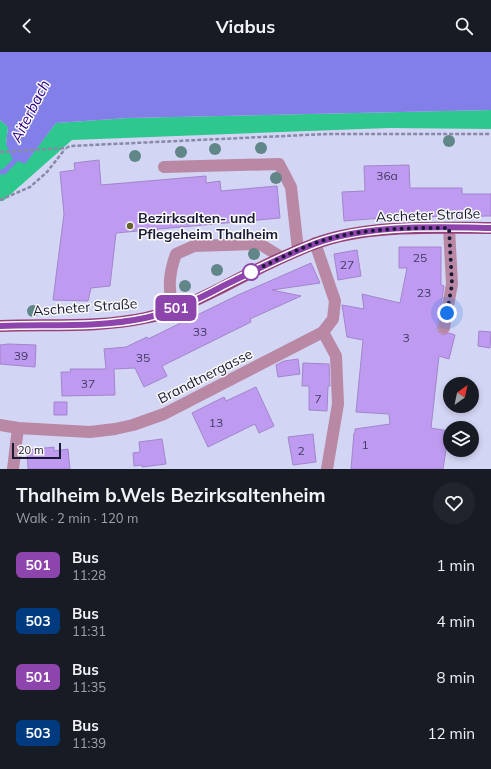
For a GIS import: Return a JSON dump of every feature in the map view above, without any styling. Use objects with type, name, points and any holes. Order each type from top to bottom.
[{"type":"main road","name":"Ascheter Straße","points":[[0,326],[116,322],[146,318],[172,310],[202,297],[281,257],[315,243],[340,236],[369,231],[423,228],[491,228]]},
{"type":"street","points":[[164,167],[279,164],[291,187],[298,250]]},
{"type":"street","points":[[444,328],[452,284],[449,228]]},
{"type":"street","points":[[315,243],[335,301],[333,319],[324,332],[336,356],[338,404],[327,469]]},
{"type":"street","points":[[172,310],[169,286],[171,268],[176,254],[194,246],[260,244],[281,257]]},
{"type":"street","name":"Brandtnergasse","points":[[0,425],[18,428],[90,432],[133,425],[164,414],[324,332]]},
{"type":"street","points":[[13,469],[18,428]]},
{"type":"path","points":[[0,152],[46,150],[66,148],[70,146],[327,134],[491,134]]},
{"type":"path","points":[[0,200],[30,187],[47,172],[66,148]]},
{"type":"green space","points":[[491,110],[491,129],[389,128],[72,140],[3,201],[0,201],[0,120],[8,127],[6,144],[25,163],[56,123],[128,118]]},
{"type":"water","points":[[0,52],[491,52],[491,110],[128,118],[56,123],[25,164],[12,158],[6,144],[8,127],[0,120]]},
{"type":"building","name":"Bezirksalten- und Pflegeheim Thalheim","points":[[99,160],[101,185],[206,176],[206,183],[220,181],[221,191],[277,186],[280,218],[116,233],[110,286],[91,288],[88,301],[53,300],[64,214],[60,172],[75,170],[74,163]]},
{"type":"building","points":[[409,165],[410,188],[462,188],[462,194],[491,194],[491,216],[395,217],[344,221],[342,192],[365,191],[364,166]]},
{"type":"building","points":[[399,247],[441,247],[441,285],[444,286],[437,330],[442,335],[449,333],[455,335],[449,359],[439,356],[431,428],[443,430],[443,457],[445,457],[443,469],[351,469],[355,429],[390,424],[389,414],[356,412],[363,340],[347,337],[342,305],[364,309],[362,294],[400,303],[407,268],[399,268]]},
{"type":"building","points":[[357,250],[361,276],[338,280],[334,254]]},
{"type":"building","points":[[311,263],[320,283],[272,290],[301,296],[250,319],[251,322],[162,366],[167,376],[144,387],[135,368],[114,369],[115,395],[62,396],[61,372],[71,372],[70,369],[106,369],[104,349],[126,347],[147,337],[148,339],[238,295]]},
{"type":"building","points":[[479,331],[491,332],[490,348],[478,346]]},
{"type":"building","points":[[0,345],[36,345],[35,367],[0,364]]},
{"type":"building","points":[[298,359],[300,374],[278,377],[276,365],[284,361]]},
{"type":"building","points":[[303,363],[329,364],[330,386],[328,386],[327,411],[309,410],[309,386],[302,386]]},
{"type":"building","points":[[256,387],[274,426],[259,433],[255,424],[208,447],[192,413],[224,397],[226,401]]},
{"type":"building","points":[[54,402],[67,402],[67,415],[54,415]]},
{"type":"building","points":[[313,434],[316,462],[293,465],[288,437]]},
{"type":"building","points":[[162,439],[166,464],[142,467],[142,465],[134,466],[133,453],[140,452],[139,442]]},
{"type":"building","points":[[54,447],[54,451],[68,449],[70,469],[28,469],[27,450]]},
{"type":"waterway","name":"Aiterbach","points":[[0,172],[4,172],[20,155]]},
{"type":"bus line","name":"501","points":[[0,326],[100,324],[146,318],[172,310],[202,297],[281,257],[315,243],[340,236],[369,231],[423,228],[491,228]]},
{"type":"place","name":"Bezirksalten- und Pflegeheim Thalheim","points":[[130,226]]},
{"type":"route","points":[[251,272],[281,257],[315,243],[340,236],[369,231],[449,228],[452,284],[447,313]]}]
